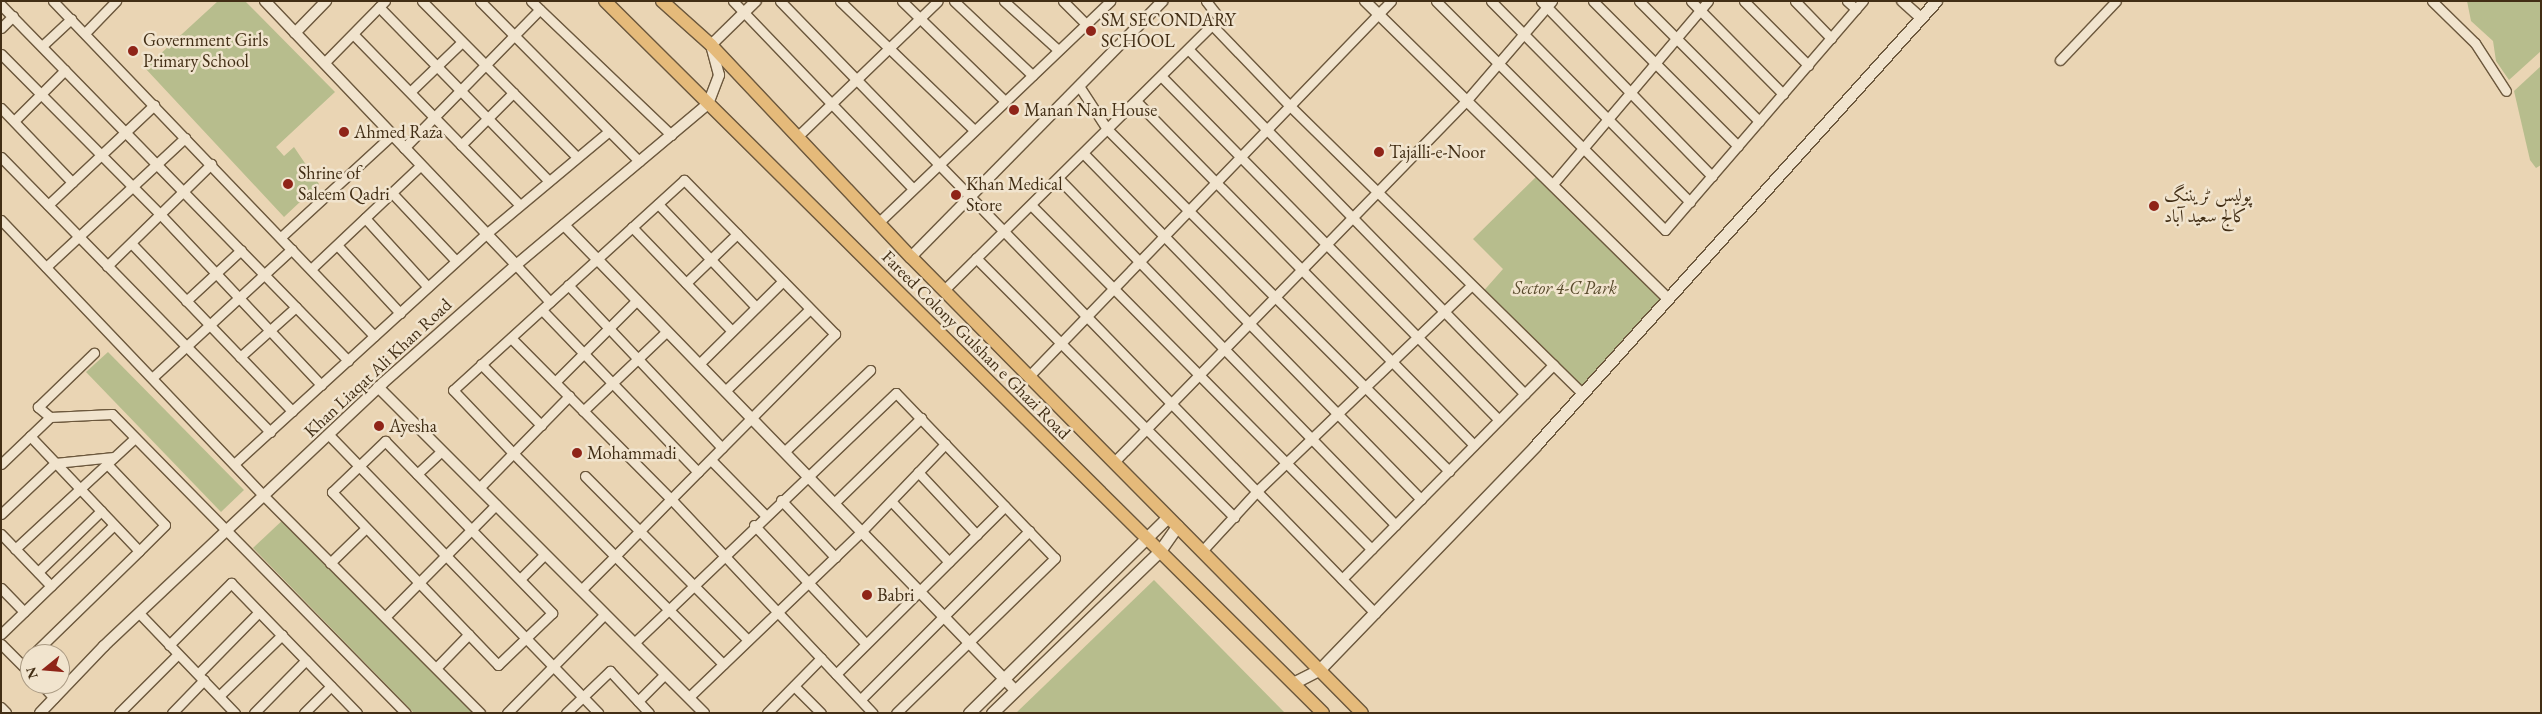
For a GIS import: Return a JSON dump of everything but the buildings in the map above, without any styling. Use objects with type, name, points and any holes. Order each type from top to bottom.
[{"type":"main road","name":"Fareed Colony Gulshan e Ghazi Road","points":[[605,1],[1323,713]]},
{"type":"main road","name":"Fareed Colony Gulshan e Ghazi Road","points":[[662,1],[711,45],[911,257],[1362,713]]},
{"type":"main road","points":[[1293,683],[1320,669],[1583,394],[1936,1]]},
{"type":"main road","points":[[969,713],[1147,540],[1172,522]]},
{"type":"main road","points":[[992,713],[1159,552],[1172,522]]},
{"type":"street","points":[[85,33],[116,1]]},
{"type":"street","points":[[295,33],[326,1]]},
{"type":"street","points":[[422,1],[577,157]]},
{"type":"street","points":[[480,1],[639,161]]},
{"type":"street","points":[[531,1],[671,135]]},
{"type":"street","points":[[733,1],[913,189]]},
{"type":"street","points":[[711,45],[756,1]]},
{"type":"street","points":[[780,1],[1173,402],[1375,613]]},
{"type":"street","points":[[840,1],[974,130]]},
{"type":"street","points":[[902,1],[1005,101]]},
{"type":"street","points":[[798,136],[938,1]]},
{"type":"street","points":[[954,1],[1032,75]]},
{"type":"street","points":[[1004,1],[1058,50]]},
{"type":"street","points":[[1064,1],[1086,24]]},
{"type":"street","points":[[879,222],[1110,1]]},
{"type":"street","points":[[911,257],[1162,1]]},
{"type":"street","points":[[944,290],[1220,19],[1206,1]]},
{"type":"street","points":[[1365,1],[1669,300]]},
{"type":"street","points":[[1029,376],[1380,16],[1391,1]]},
{"type":"street","points":[[1436,1],[1665,230],[1863,1]]},
{"type":"street","points":[[1491,1],[1690,202]]},
{"type":"street","points":[[1593,1],[1738,146]]},
{"type":"street","points":[[1639,1],[1759,121]]},
{"type":"street","points":[[1691,1],[1783,94]]},
{"type":"street","points":[[1552,185],[1708,1]]},
{"type":"street","points":[[1744,1],[1808,65]]},
{"type":"street","points":[[1795,1],[1831,38]]},
{"type":"street","points":[[1847,1],[1856,10]]},
{"type":"street","points":[[1902,1],[1920,18]]},
{"type":"street","points":[[2060,60],[2116,1]]},
{"type":"street","points":[[2432,1],[2475,43],[2506,91]]},
{"type":"street","points":[[268,2],[295,33],[550,302]]},
{"type":"street","points":[[59,3],[71,19],[374,336]]},
{"type":"street","points":[[1114,462],[1466,101],[1524,34],[1547,3],[1712,176]]},
{"type":"street","points":[[324,63],[382,4],[437,66],[549,181]]},
{"type":"street","points":[[1,5],[348,361]]},
{"type":"street","points":[[404,148],[540,9]]},
{"type":"street","points":[[1,28],[12,16]]},
{"type":"street","points":[[42,46],[71,19]]},
{"type":"street","points":[[1212,25],[1376,194],[1583,394]]},
{"type":"street","points":[[353,34],[520,205]]},
{"type":"street","points":[[410,92],[462,42]]},
{"type":"street","name":"Khan Liaqat Ali Khan Road","points":[[44,711],[54,698],[139,614],[378,388],[516,265],[708,104],[719,75],[711,45]]},
{"type":"street","points":[[1188,49],[1525,394]]},
{"type":"street","points":[[1,54],[133,186],[321,385]]},
{"type":"street","points":[[14,121],[65,70]]},
{"type":"street","points":[[1161,76],[1499,420]]},
{"type":"street","points":[[1079,86],[1107,129],[1449,471]]},
{"type":"street","points":[[462,145],[514,93]]},
{"type":"street","points":[[1136,101],[1474,445]]},
{"type":"street","points":[[48,205],[154,105]]},
{"type":"street","points":[[1,108],[72,182]]},
{"type":"street","points":[[234,464],[486,234],[609,131]]},
{"type":"street","points":[[281,237],[392,135]]},
{"type":"street","points":[[46,267],[185,138]]},
{"type":"street","points":[[1083,153],[1421,499]]},
{"type":"street","points":[[1,157],[270,432]]},
{"type":"street","points":[[108,266],[210,164]]},
{"type":"street","points":[[311,269],[421,165]]},
{"type":"street","points":[[1058,178],[1395,525]]},
{"type":"street","points":[[581,590],[615,556],[640,531],[671,499],[711,460],[835,334],[684,180],[453,390],[513,454],[615,556],[723,664]]},
{"type":"street","points":[[392,193],[456,261]]},
{"type":"street","points":[[658,204],[756,307]]},
{"type":"street","points":[[1031,205],[1372,549]]},
{"type":"street","points":[[365,218],[428,288]]},
{"type":"street","points":[[1,220],[264,496],[480,713]]},
{"type":"street","points":[[564,225],[1015,690]]},
{"type":"street","points":[[632,227],[732,331]]},
{"type":"street","points":[[686,283],[737,234]]},
{"type":"street","points":[[131,243],[292,411]]},
{"type":"street","points":[[337,244],[400,313]]},
{"type":"street","points":[[152,378],[292,249]]},
{"type":"street","points":[[186,301],[241,250]]},
{"type":"street","points":[[976,258],[1234,517]]},
{"type":"street","points":[[699,364],[783,281]]},
{"type":"street","points":[[568,285],[722,448]]},
{"type":"street","points":[[1202,552],[1258,490],[1471,286]]},
{"type":"street","points":[[554,382],[637,300]]},
{"type":"street","points":[[240,357],[296,306]]},
{"type":"street","points":[[725,391],[810,308]]},
{"type":"street","points":[[542,310],[698,472]]},
{"type":"street","points":[[584,411],[667,331]]},
{"type":"street","points":[[511,338],[671,499],[873,713]]},
{"type":"street","points":[[50,417],[38,407],[94,353]]},
{"type":"street","points":[[482,364],[541,425]]},
{"type":"street","points":[[1342,579],[1553,365]]},
{"type":"street","points":[[784,452],[870,370]]},
{"type":"street","points":[[378,388],[704,713]]},
{"type":"street","points":[[634,642],[723,554],[896,392],[1055,558],[896,713]]},
{"type":"street","points":[[479,488],[569,396]]},
{"type":"street","points":[[1,464],[50,417],[112,414],[406,713]]},
{"type":"street","points":[[834,503],[921,418]]},
{"type":"street","points":[[329,435],[598,713]]},
{"type":"street","points":[[30,436],[138,551]]},
{"type":"street","points":[[16,549],[135,438]]},
{"type":"street","points":[[385,441],[552,613],[498,665],[332,492],[359,466],[385,441]]},
{"type":"street","points":[[689,698],[777,611],[862,532],[945,444]]},
{"type":"street","points":[[417,474],[442,451]]},
{"type":"street","points":[[1,514],[55,463],[114,457]]},
{"type":"street","points":[[711,460],[765,515]]},
{"type":"street","points":[[43,644],[165,525],[107,464]]},
{"type":"street","points":[[918,472],[977,535]]},
{"type":"street","points":[[585,476],[748,640]]},
{"type":"street","points":[[781,500],[835,557]]},
{"type":"street","points":[[891,501],[949,562]]},
{"type":"street","points":[[384,617],[496,505]]},
{"type":"street","points":[[836,674],[1005,506]]},
{"type":"street","points":[[38,572],[100,511]]},
{"type":"street","points":[[1,634],[114,525]]},
{"type":"street","points":[[754,525],[866,644]]},
{"type":"street","points":[[330,562],[366,528]]},
{"type":"street","points":[[861,699],[1029,531]]},
{"type":"street","points":[[1,534],[51,586]]},
{"type":"street","points":[[520,579],[545,554]]},
{"type":"street","points":[[169,645],[231,583],[357,713]]},
{"type":"street","points":[[1,588],[24,612]]},
{"type":"street","points":[[172,713],[201,677],[259,612]]},
{"type":"street","points":[[139,614],[219,696],[230,711]]},
{"type":"street","points":[[507,713],[605,614]]},
{"type":"street","points":[[436,668],[469,634]]},
{"type":"street","points":[[219,696],[282,635]]},
{"type":"street","points":[[1,644],[20,663]]},
{"type":"street","points":[[119,713],[178,654]]},
{"type":"street","points":[[768,713],[821,658]]},
{"type":"street","points":[[254,713],[306,660]]},
{"type":"street","points":[[566,713],[610,671],[649,713]]},
{"type":"street","points":[[638,701],[665,674]]},
{"type":"street","points":[[304,713],[331,686]]},
{"type":"street","points":[[794,686],[821,713]]},
{"type":"street","points":[[50,694],[54,698]]},
{"type":"street","points":[[1,708],[6,713]]},
{"type":"green space","points":[[218,1],[245,1],[335,92],[276,147],[284,156],[294,147],[319,184],[284,217],[145,68]]},
{"type":"green space","points":[[2467,1],[2541,1],[2541,51],[2509,80],[2496,61],[2493,41],[2471,21]]},
{"type":"green space","points":[[2541,66],[2541,165],[2536,168],[2530,160],[2514,91]]},
{"type":"green space","name":"Sector 4-C Park","points":[[1540,173],[1669,300],[1583,394],[1480,295],[1503,269],[1473,239]]},
{"type":"green space","points":[[108,352],[244,490],[221,512],[86,372]]},
{"type":"green space","points":[[286,517],[477,713],[414,713],[253,548]]},
{"type":"green space","points":[[1154,580],[1285,713],[1016,713]]},
{"type":"place","name":"SM SECONDARY SCHOOL","points":[[1091,31]]},
{"type":"place","name":"Government Girls Primary School","points":[[133,51]]},
{"type":"place","name":"Manan Nan House","points":[[1014,110]]},
{"type":"place","name":"Ahmed Raza","points":[[344,132]]},
{"type":"place","name":"Tajalli-e-Noor","points":[[1379,152]]},
{"type":"place","name":"Shrine of Saleem Qadri","points":[[288,184]]},
{"type":"place","name":"Khan Medical Store","points":[[956,195]]},
{"type":"place","name":"پولیس ٹریننگ کالج سعید آباد","points":[[2154,206]]},
{"type":"place","name":"Ayesha","points":[[379,426]]},
{"type":"place","name":"Mohammadi","points":[[577,453]]},
{"type":"place","name":"Babri","points":[[867,595]]}]
